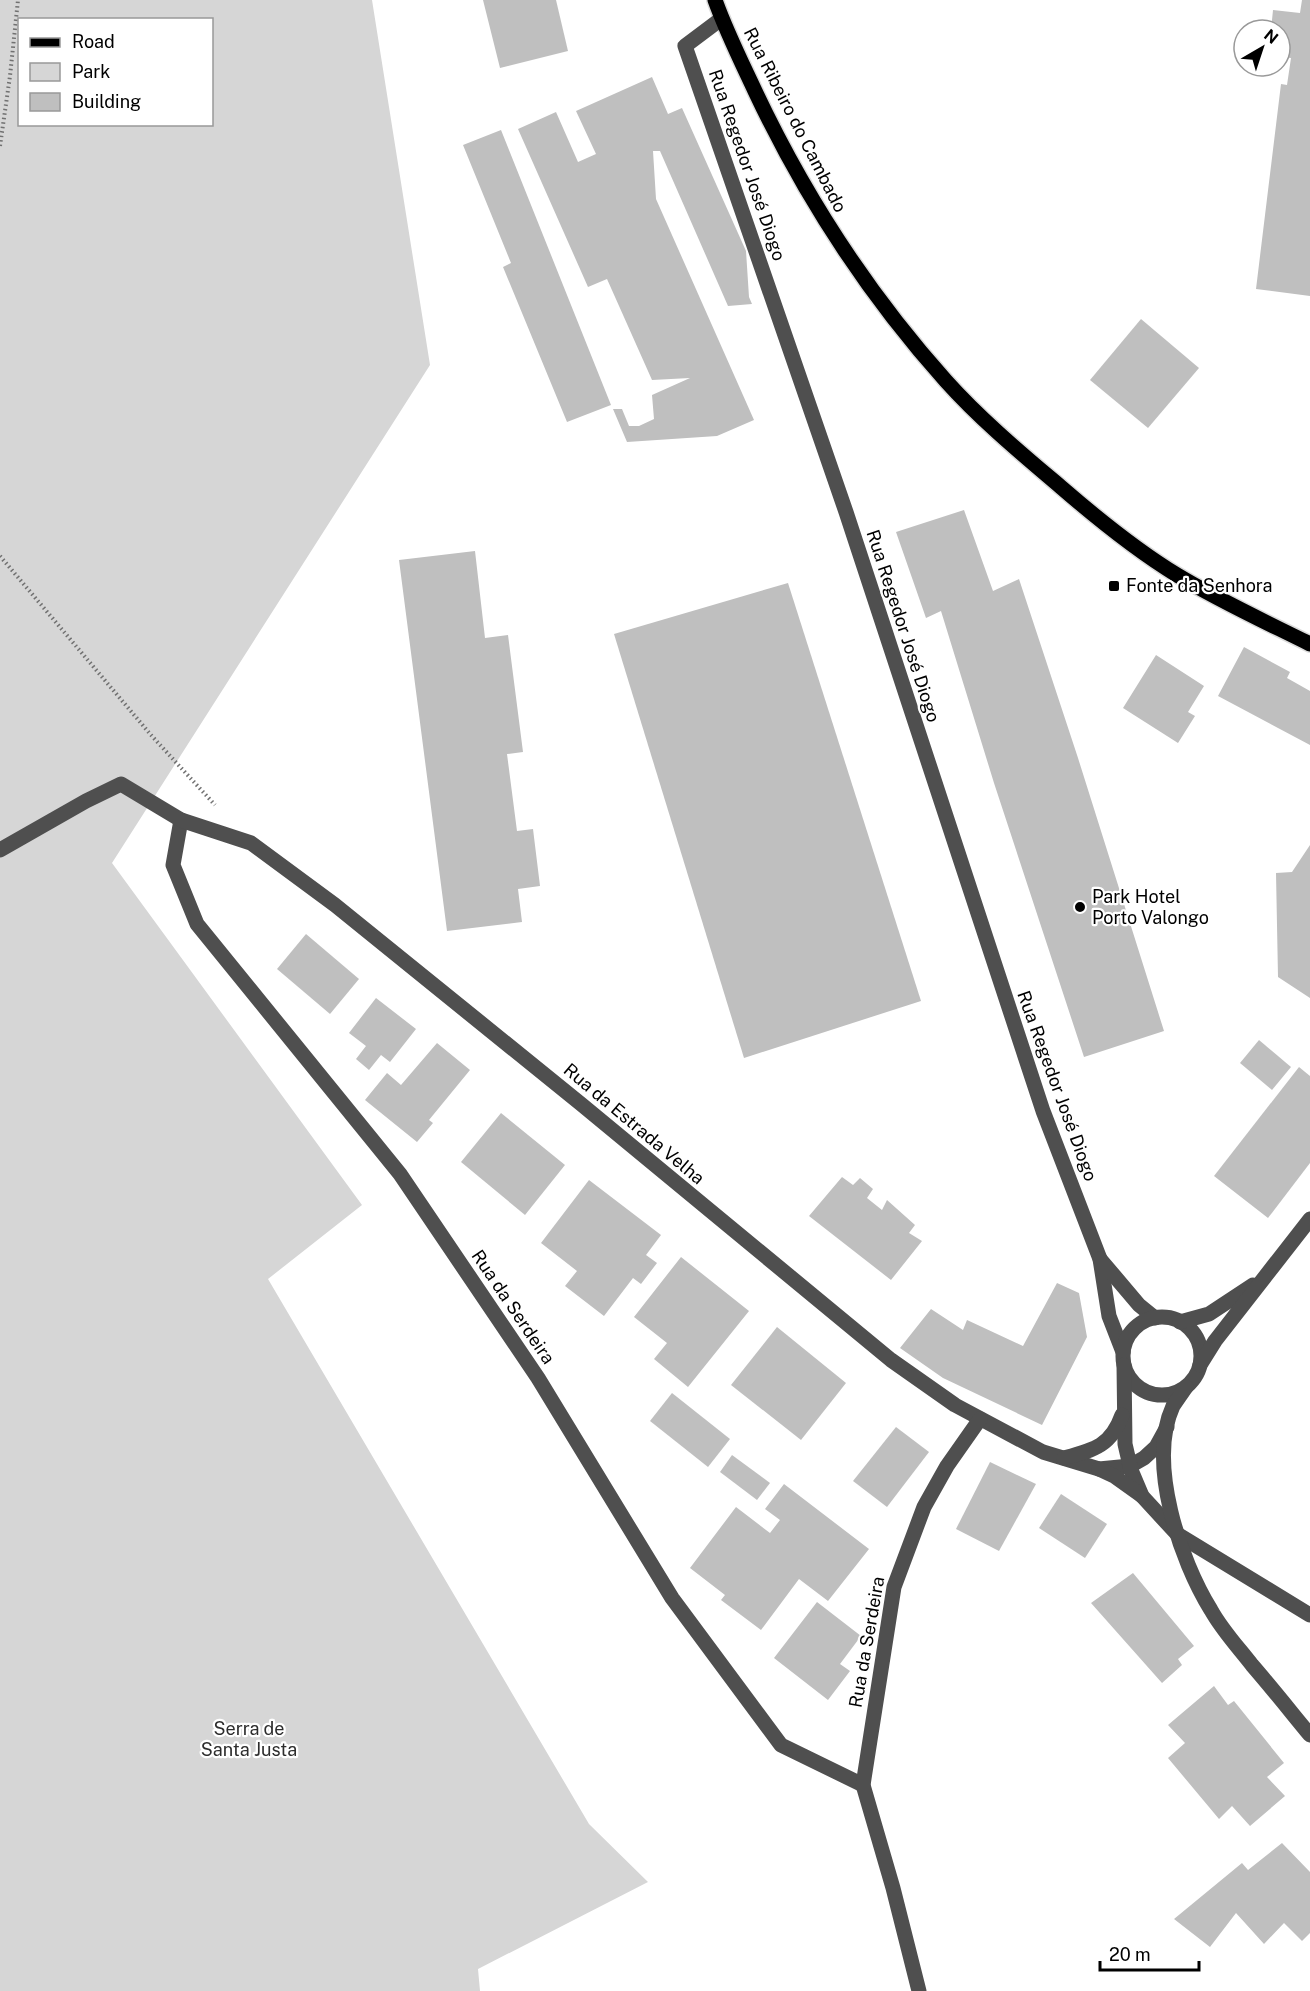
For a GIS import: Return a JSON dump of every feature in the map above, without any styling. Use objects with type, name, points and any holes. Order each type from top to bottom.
[{"type":"main road","name":"Rua Ribeiro do Cambado","points":[[715,0],[798,176],[836,239],[879,300],[946,381],[1017,451],[1108,528],[1177,575],[1310,644]]},
{"type":"street","name":"Rua Regedor José Diogo","points":[[722,19],[685,46],[846,512],[1043,1111],[1100,1259],[1109,1316],[1123,1359]]},
{"type":"street","name":"Rua da Estrada Velha","points":[[0,850],[86,801],[121,784],[181,820],[251,843],[335,905],[891,1360],[955,1405],[980,1419],[1043,1452],[1099,1469],[1114,1476],[1143,1496]]},
{"type":"street","name":"Rua da Serdeira","points":[[181,820],[173,865],[197,924],[400,1174],[538,1378],[672,1598],[780,1745],[862,1785]]},
{"type":"street","points":[[1310,1219],[1215,1341],[1194,1377],[1173,1406],[1167,1427],[1163,1458],[1166,1491],[1178,1534],[1195,1579],[1211,1611],[1310,1735]]},
{"type":"street","name":"Rua Regedor José Diogo","points":[[1100,1259],[1139,1305],[1155,1318]]},
{"type":"street","points":[[1180,1322],[1209,1314],[1232,1300],[1253,1285],[1277,1262]]},
{"type":"street","points":[[1200,1365],[1197,1340],[1190,1329],[1180,1322],[1168,1318],[1155,1318],[1133,1329],[1126,1340],[1123,1359],[1125,1444],[1130,1466],[1143,1496],[1178,1534],[1310,1615]]},
{"type":"street","points":[[1123,1359],[1133,1382],[1149,1393],[1162,1395],[1174,1393],[1186,1387]]},
{"type":"street","points":[[1064,1458],[1090,1451],[1107,1441],[1116,1431],[1124,1411]]},
{"type":"street","name":"Rua da Serdeira","points":[[919,1991],[893,1888],[862,1785],[894,1587],[924,1507],[947,1466],[980,1419]]},
{"type":"street","points":[[1130,1466],[1144,1458],[1156,1447],[1167,1427]]},
{"type":"street","name":"Rua da Estrada Velha","points":[[1099,1469],[1130,1466]]},
{"type":"path","points":[[0,146],[18,0]]},
{"type":"path","points":[[0,556],[151,735],[220,810]]},
{"type":"green space","name":"Serra de Santa Justa","points":[[0,0],[372,0],[430,365],[112,863],[362,1205],[268,1279],[589,1824],[648,1882],[478,1969],[480,1991],[0,1991]]},
{"type":"building","points":[[483,0],[556,0],[568,51],[500,68]]},
{"type":"building","points":[[1302,0],[1310,0],[1310,296],[1256,289],[1281,84],[1287,85],[1288,78],[1292,78],[1292,18],[1272,18],[1273,10],[1300,13]]},
{"type":"building","points":[[652,77],[668,114],[682,108],[746,251],[749,297],[752,304],[728,306],[660,151],[653,151],[656,199],[754,420],[717,436],[627,442],[613,409],[622,409],[629,426],[639,426],[654,419],[652,395],[690,378],[652,380],[607,279],[588,287],[518,129],[556,112],[578,162],[596,154],[576,111]]},
{"type":"building","points":[[501,130],[611,405],[567,422],[503,267],[511,263],[463,145]]},
{"type":"building","points":[[1141,319],[1199,368],[1148,428],[1090,380]]},
{"type":"building","points":[[964,510],[993,591],[1019,579],[1164,1031],[1084,1057],[994,783],[941,611],[926,618],[896,532]]},
{"type":"building","points":[[475,551],[485,638],[508,635],[523,752],[507,754],[517,831],[533,829],[540,886],[518,889],[522,922],[447,931],[399,560]]},
{"type":"building","points":[[788,583],[921,1001],[744,1058],[614,634]]},
{"type":"building","points":[[1244,647],[1290,672],[1287,678],[1310,691],[1310,745],[1218,696]]},
{"type":"building","points":[[1156,655],[1204,686],[1188,712],[1195,716],[1178,743],[1123,708]]},
{"type":"building","points":[[1310,845],[1310,998],[1278,977],[1276,873],[1292,872]]},
{"type":"building","points":[[306,934],[359,979],[330,1014],[277,969]]},
{"type":"building","points":[[376,998],[416,1029],[390,1062],[381,1055],[369,1070],[356,1059],[366,1046],[349,1033]]},
{"type":"building","points":[[1259,1040],[1291,1067],[1272,1090],[1240,1063]]},
{"type":"building","points":[[437,1043],[470,1070],[429,1120],[433,1123],[417,1142],[365,1100],[387,1073],[401,1085]]},
{"type":"building","points":[[1299,1067],[1310,1076],[1310,1163],[1268,1218],[1214,1176]]},
{"type":"building","points":[[501,1113],[565,1165],[525,1215],[461,1162]]},
{"type":"building","points":[[842,1177],[853,1185],[860,1178],[873,1189],[867,1198],[882,1210],[887,1200],[915,1225],[909,1233],[922,1241],[891,1280],[809,1216]]},
{"type":"building","points":[[589,1180],[661,1235],[646,1255],[657,1263],[641,1284],[633,1278],[604,1316],[565,1286],[577,1271],[541,1243]]},
{"type":"building","points":[[681,1257],[749,1311],[688,1387],[654,1359],[667,1343],[634,1317]]},
{"type":"building","points":[[1057,1283],[1079,1293],[1087,1337],[1042,1425],[943,1378],[900,1348],[931,1309],[963,1330],[967,1320],[1023,1346]]},
{"type":"building","points":[[777,1327],[846,1383],[801,1440],[731,1385]]},
{"type":"building","points":[[672,1393],[730,1439],[708,1467],[650,1421]]},
{"type":"building","points":[[896,1427],[929,1452],[887,1507],[853,1481]]},
{"type":"building","points":[[732,1455],[770,1483],[757,1500],[720,1472]]},
{"type":"building","points":[[990,1462],[1036,1484],[999,1551],[956,1529]]},
{"type":"building","points":[[784,1484],[869,1549],[828,1601],[799,1579],[761,1630],[721,1600],[725,1595],[690,1568],[736,1507],[770,1533],[780,1520],[765,1509]]},
{"type":"building","points":[[1061,1494],[1107,1524],[1085,1558],[1039,1528]]},
{"type":"building","points":[[1133,1573],[1194,1646],[1178,1659],[1182,1665],[1162,1683],[1091,1603]]},
{"type":"building","points":[[817,1602],[861,1636],[840,1664],[850,1671],[828,1700],[774,1658]]},
{"type":"building","points":[[1214,1686],[1228,1705],[1234,1701],[1284,1763],[1267,1777],[1285,1796],[1250,1826],[1232,1806],[1219,1819],[1168,1758],[1185,1743],[1168,1725]]},
{"type":"building","points":[[1282,1843],[1310,1872],[1310,1933],[1302,1941],[1284,1923],[1264,1944],[1236,1913],[1210,1947],[1174,1919],[1242,1863],[1248,1870]]},
{"type":"place","name":"Fonte da Senhora","points":[[1114,586]]},
{"type":"place","name":"Park Hotel Porto Valongo","points":[[1080,907]]}]
